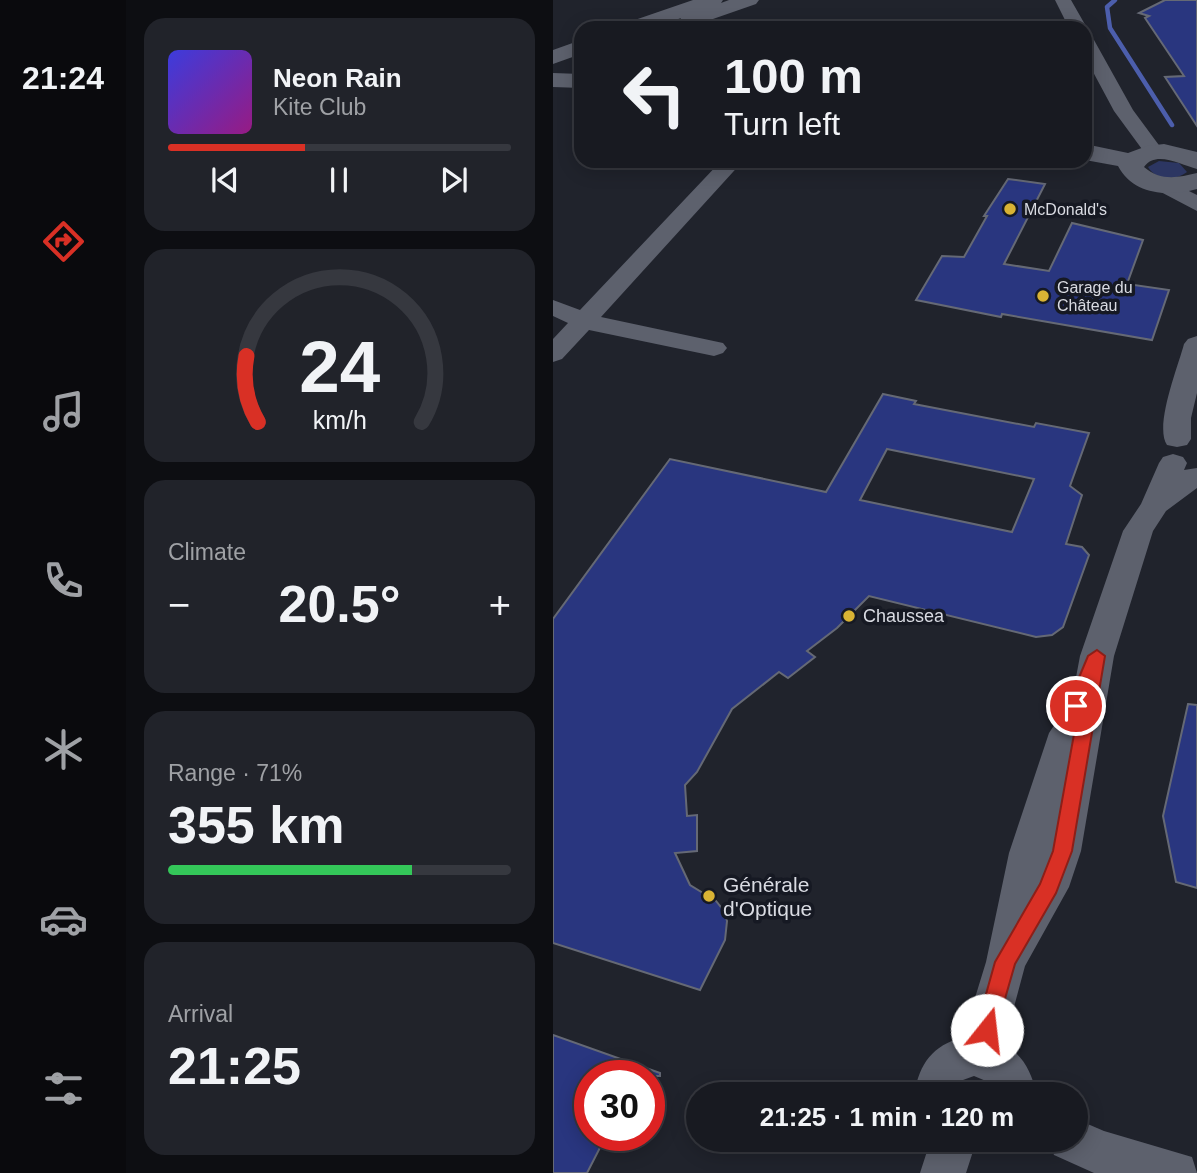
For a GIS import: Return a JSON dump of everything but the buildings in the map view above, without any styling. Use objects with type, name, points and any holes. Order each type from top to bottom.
[{"type":"street","points":[[654,21],[713,0]]},
{"type":"street","points":[[691,21],[749,0]]},
{"type":"street","points":[[1063,0],[1074,21]]},
{"type":"street","points":[[554,68],[574,52]]},
{"type":"street","points":[[1092,53],[1124,111],[1143,157]]},
{"type":"street","points":[[554,68],[574,62]]},
{"type":"street","points":[[554,68],[574,77]]},
{"type":"street","points":[[1092,153],[1143,157],[1178,154],[1196,186]]},
{"type":"street","points":[[1143,157],[1131,167],[1133,173],[1141,178],[1165,185],[1196,186]]},
{"type":"street","points":[[553,354],[726,168]]},
{"type":"street","points":[[553,307],[583,321],[714,348]]},
{"type":"street","points":[[979,1055],[1006,962],[1049,887],[1062,851],[1097,656],[1138,531],[1188,458],[1177,418],[1197,344]]},
{"type":"street","points":[[1187,381],[1197,420]]},
{"type":"street","points":[[937,1082],[947,1064],[968,1055],[979,1055],[1002,1065],[1012,1082]]},
{"type":"street","points":[[1088,1147],[1176,1173]]},
{"type":"street","points":[[943,1173],[950,1152]]},
{"type":"shaded area","points":[[1159,161],[1179,163],[1187,172],[1177,177],[1155,175],[1148,167]]},
{"type":"waterway","points":[[1115,0],[1107,7],[1110,28],[1172,125]]},
{"type":"place","name":"McDonald's","points":[[1010,209]]},
{"type":"place","name":"Garage du Château","points":[[1043,296]]},
{"type":"place","name":"Chaussea","points":[[849,616]]},
{"type":"place","name":"Générale d'Optique","points":[[709,896]]},
{"type":"route","points":[[987,1030],[1006,962],[1049,887],[1062,851],[1092,698],[1097,656],[1076,706]]}]
